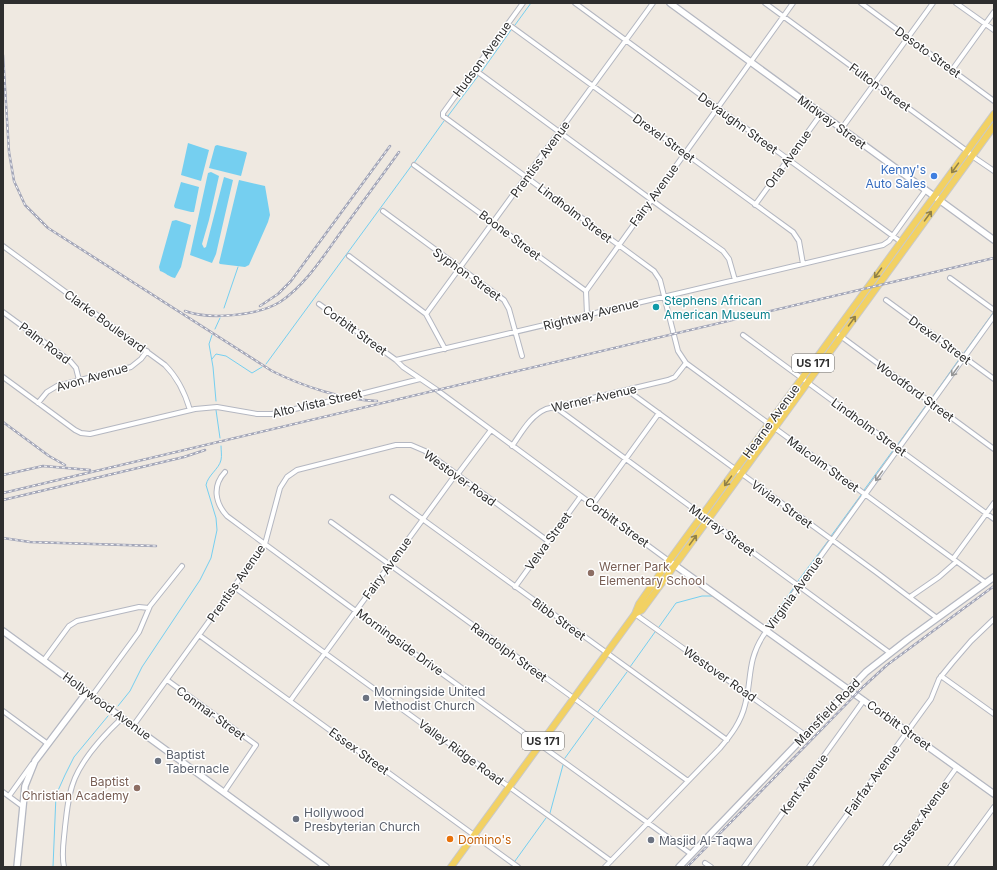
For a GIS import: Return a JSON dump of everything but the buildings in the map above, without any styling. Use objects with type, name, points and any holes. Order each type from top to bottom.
[{"type":"main road","name":"Hearne Avenue","points":[[451,867],[606,653],[635,614],[642,610],[672,563],[936,199],[994,114]]},
{"type":"main road","name":"Hearne Avenue","points":[[838,335],[901,242],[972,156],[994,126]]},
{"type":"street","name":"Hudson Avenue","points":[[443,116],[523,3]]},
{"type":"street","name":"Devaughn Street","points":[[575,3],[901,242]]},
{"type":"street","name":"Prentiss Avenue","points":[[426,314],[654,3]]},
{"type":"street","name":"Midway Street","points":[[670,3],[994,240]]},
{"type":"street","name":"Fulton Street","points":[[765,3],[994,171]]},
{"type":"street","name":"Fairy Avenue","points":[[586,291],[793,3]]},
{"type":"street","name":"Desoto Street","points":[[861,3],[994,101]]},
{"type":"street","points":[[842,128],[933,3]]},
{"type":"street","points":[[956,3],[994,30]]},
{"type":"street","points":[[952,70],[994,12]]},
{"type":"street","name":"Drexel Street","points":[[508,24],[795,234],[799,241],[803,264]]},
{"type":"street","points":[[475,70],[723,250],[729,259],[735,280]]},
{"type":"street","name":"Orla Avenue","points":[[755,204],[821,114]]},
{"type":"street","name":"Lindholm Street","points":[[443,116],[656,274],[660,280],[673,334]]},
{"type":"street","name":"Boone Street","points":[[414,165],[586,291]]},
{"type":"street","name":"Rightway Avenue","points":[[396,360],[883,245],[893,236],[925,190]]},
{"type":"street","name":"Syphon Street","points":[[383,211],[504,300],[509,309],[522,356]]},
{"type":"street","name":"Clarke Boulevard","points":[[3,246],[165,365],[178,380],[186,396],[190,410]]},
{"type":"street","points":[[350,256],[426,314],[445,348]]},
{"type":"street","points":[[950,278],[994,310]]},
{"type":"street","points":[[586,291],[587,315]]},
{"type":"street","name":"Drexel Street","points":[[886,300],[994,379]]},
{"type":"street","name":"Corbitt Street","points":[[319,304],[672,563],[994,794]]},
{"type":"street","name":"Palm Road","points":[[3,312],[70,361],[76,368],[79,380]]},
{"type":"street","name":"Virginia Avenue","points":[[605,867],[733,732],[745,707],[752,659],[757,646],[766,631],[994,316]]},
{"type":"street","name":"Malcolm Street","points":[[673,334],[680,355],[686,364],[986,583]]},
{"type":"street","name":"Lindholm Street","points":[[743,335],[994,519]]},
{"type":"street","name":"Woodford Street","points":[[838,335],[994,449]]},
{"type":"street","name":"Avon Avenue","points":[[38,403],[47,392],[52,389],[79,380],[128,368],[136,364],[147,351]]},
{"type":"street","name":"Werner Avenue","points":[[512,446],[527,424],[536,415],[546,409],[668,380],[675,377],[686,364]]},
{"type":"street","points":[[3,377],[38,403]]},
{"type":"street","name":"Alto Vista Street","points":[[38,403],[77,431],[95,433],[190,410],[217,407],[257,414],[272,414],[420,379]]},
{"type":"street","name":"Vivian Street","points":[[627,390],[937,618]]},
{"type":"street","name":"Murray Street","points":[[555,407],[890,653]]},
{"type":"street","points":[[592,504],[659,413]]},
{"type":"street","name":"Fairy Avenue","points":[[290,701],[422,520],[491,430]]},
{"type":"street","name":"Prentiss Avenue","points":[[133,726],[265,544],[280,488],[287,477],[302,468],[396,445],[410,445]]},
{"type":"street","name":"Westover Road","points":[[410,445],[425,451],[548,541]]},
{"type":"street","name":"Morningside Drive","points":[[225,472],[221,476],[216,486],[216,496],[220,506],[227,516],[691,854]]},
{"type":"street","name":"Velva Street","points":[[514,587],[581,496]]},
{"type":"street","name":"Bibb Street","points":[[392,497],[514,587],[727,740]]},
{"type":"street","points":[[910,597],[939,577],[954,560],[994,503]]},
{"type":"street","name":"Randolph Street","points":[[330,522],[688,781]]},
{"type":"street","points":[[92,696],[139,632],[144,624],[149,608],[182,566]]},
{"type":"street","name":"Mansfield Road","points":[[678,867],[866,672],[994,577]]},
{"type":"street","name":"Valley Ridge Road","points":[[234,587],[611,861]]},
{"type":"street","points":[[44,660],[69,626],[74,622],[94,616],[139,607],[149,608]]},
{"type":"street","name":"Westover Road","points":[[635,614],[805,735]]},
{"type":"street","name":"Fairfax Avenue","points":[[809,867],[933,695],[941,676],[971,641],[994,619]]},
{"type":"street","name":"Hollywood Avenue","points":[[3,631],[326,867]]},
{"type":"street","name":"Essex Street","points":[[199,635],[518,867]]},
{"type":"street","points":[[941,676],[994,714]]},
{"type":"street","name":"Conmar Street","points":[[167,680],[256,745],[224,792]]},
{"type":"street","points":[[9,796],[86,692]]},
{"type":"street","name":"Kent Avenue","points":[[744,867],[864,700]]},
{"type":"street","points":[[3,711],[48,744]]},
{"type":"street","points":[[64,867],[62,854],[70,794],[75,778],[97,744],[122,718]]},
{"type":"street","points":[[17,867],[24,786],[35,761]]},
{"type":"street","name":"Sussex Avenue","points":[[885,867],[957,767]]},
{"type":"street","points":[[3,792],[22,806]]},
{"type":"street","points":[[950,867],[994,807]]},
{"type":"street","points":[[705,863],[710,867]]},
{"type":"water","points":[[188,143],[209,150],[201,181],[181,175]]},
{"type":"water","points":[[217,145],[247,153],[241,176],[209,168],[215,146]]},
{"type":"water","points":[[211,172],[219,176],[202,244],[204,248],[206,247],[224,177],[233,180],[216,254],[212,263],[190,255],[208,173]]},
{"type":"water","points":[[239,180],[265,186],[270,215],[249,265],[245,267],[219,263]]},
{"type":"water","points":[[181,182],[199,187],[194,212],[175,208],[174,206]]},
{"type":"water","points":[[176,220],[191,225],[181,267],[175,278],[160,271],[159,267],[172,221]]},
{"type":"waterway","points":[[515,25],[531,3]]},
{"type":"waterway","points":[[482,71],[511,30]]},
{"type":"waterway","points":[[448,116],[478,76]]},
{"type":"waterway","points":[[414,163],[444,121]]},
{"type":"waterway","points":[[266,364],[412,165]]},
{"type":"waterway","points":[[224,308],[238,267]]},
{"type":"waterway","points":[[964,353],[993,313]]},
{"type":"waterway","points":[[215,329],[220,318]]},
{"type":"waterway","points":[[212,335],[209,344],[216,401]]},
{"type":"waterway","points":[[212,359],[216,354],[226,356],[252,373],[262,367]]},
{"type":"waterway","points":[[931,399],[960,358]]},
{"type":"waterway","points":[[898,444],[927,404]]},
{"type":"waterway","points":[[216,410],[220,438]]},
{"type":"waterway","points":[[118,706],[130,691],[142,667],[200,580],[211,558],[217,530],[216,518],[206,485],[207,481],[220,463],[221,446]]},
{"type":"waterway","points":[[864,490],[894,449]]},
{"type":"waterway","points":[[831,536],[861,495]]},
{"type":"waterway","points":[[798,581],[828,541]]},
{"type":"waterway","points":[[767,625],[795,586]]},
{"type":"waterway","points":[[659,627],[676,603],[702,596],[713,596]]},
{"type":"waterway","points":[[630,667],[655,632]]},
{"type":"waterway","points":[[597,713],[627,672]]},
{"type":"waterway","points":[[53,867],[56,795],[74,757],[108,716]]},
{"type":"waterway","points":[[565,758],[594,718]]},
{"type":"waterway","points":[[550,813],[563,765]]},
{"type":"waterway","points":[[515,861],[546,818]]},
{"type":"railway","points":[[3,55],[9,152],[14,181],[25,205],[48,228],[272,371],[296,382],[323,391],[351,398],[377,401]]},
{"type":"railway","points":[[260,306],[278,294],[291,281],[390,146]]},
{"type":"railway","points":[[185,311],[195,314],[220,316],[233,315],[259,311],[270,307],[289,296],[319,263],[399,152]]},
{"type":"railway","points":[[3,493],[994,258]]},
{"type":"railway","points":[[3,422],[49,456],[65,465]]},
{"type":"railway","points":[[3,500],[184,457],[205,450]]},
{"type":"railway","points":[[3,475],[43,466],[90,470]]},
{"type":"railway","points":[[3,538],[30,542],[156,546]]},
{"type":"railway","points":[[687,867],[863,687],[887,665],[994,586]]},
{"type":"place","name":"Kenny's Auto Sales","points":[[934,176]]},
{"type":"place","name":"Stephens African American Museum","points":[[656,307]]},
{"type":"place","name":"Werner Park Elementary School","points":[[591,573]]},
{"type":"place","name":"Morningside United Methodist Church","points":[[366,698]]},
{"type":"place","name":"Baptist Tabernacle","points":[[158,761]]},
{"type":"place","name":"Baptist Christian Academy","points":[[137,788]]},
{"type":"place","name":"Hollywood Presbyterian Church","points":[[296,819]]},
{"type":"place","name":"Domino's","points":[[450,839]]},
{"type":"place","name":"Masjid Al-Taqwa","points":[[651,840]]}]
